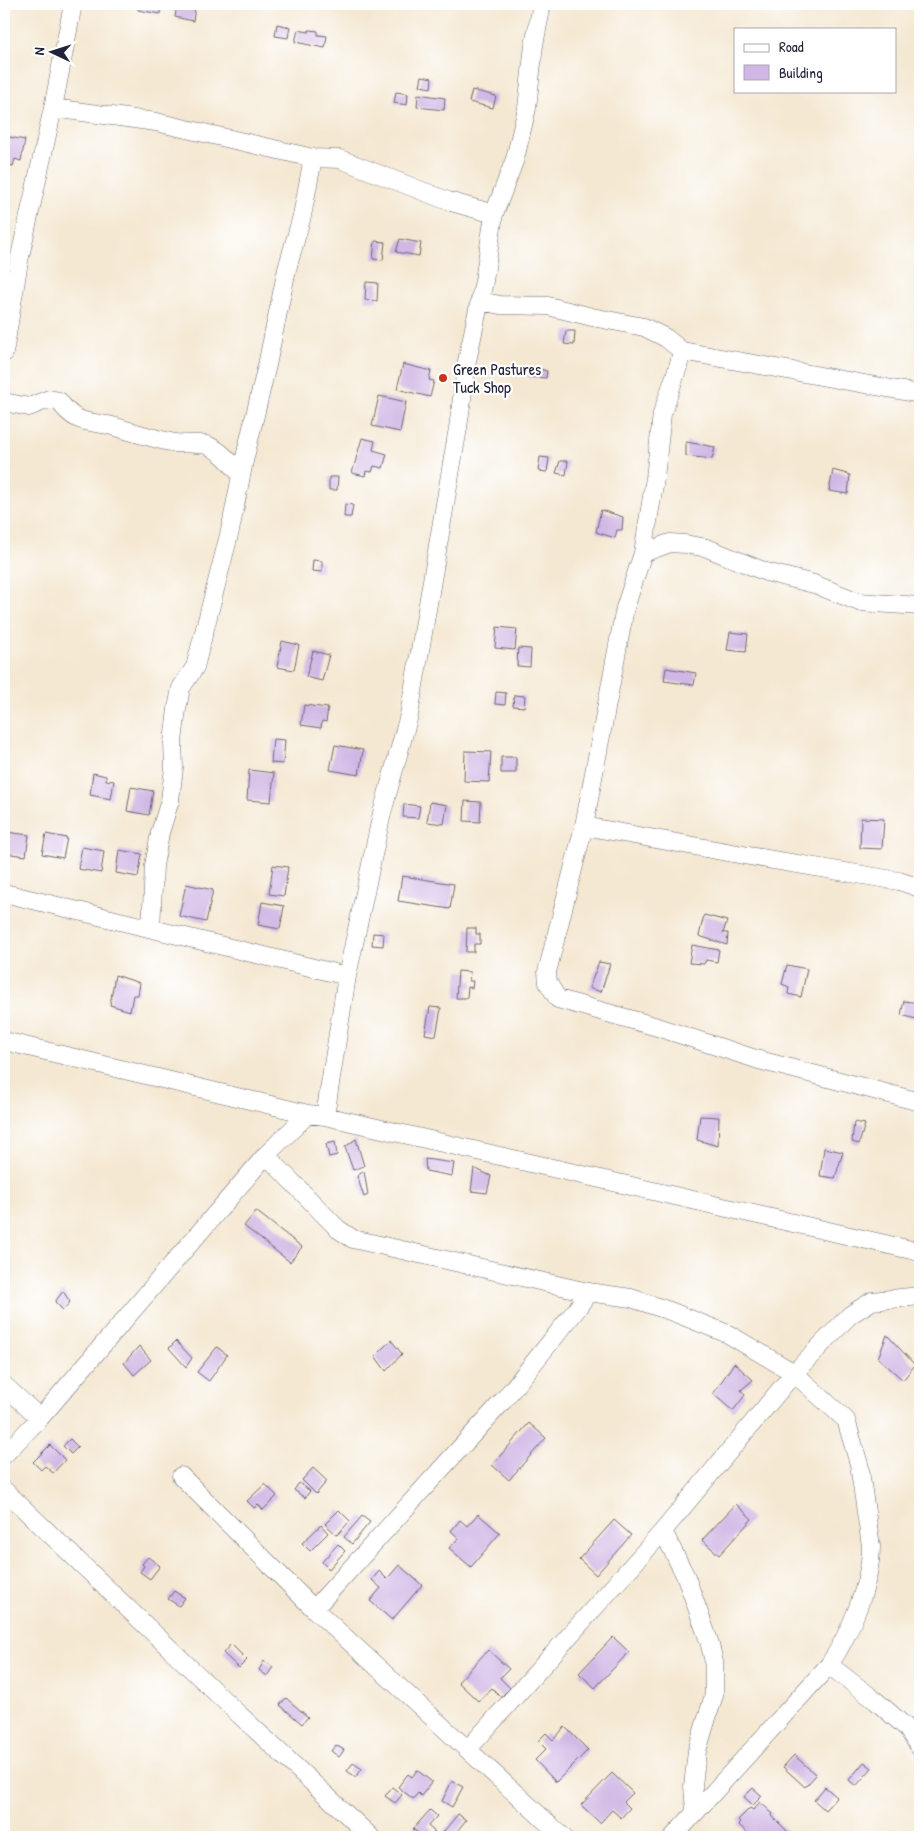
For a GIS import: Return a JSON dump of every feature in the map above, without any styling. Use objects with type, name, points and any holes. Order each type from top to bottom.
[{"type":"street","points":[[4,353],[19,261],[53,108],[73,4]]},
{"type":"street","points":[[4,1455],[40,1418],[266,1155],[317,1115],[382,813],[409,715],[458,428],[467,361],[480,301],[494,214],[515,159],[527,108],[539,4]]},
{"type":"street","points":[[53,108],[156,122],[313,158],[340,160],[448,201],[494,214]]},
{"type":"street","points":[[151,928],[154,866],[160,833],[170,800],[178,702],[181,688],[195,667],[203,640],[230,531],[287,269],[302,216],[313,158]]},
{"type":"street","points":[[480,301],[500,305],[548,306],[644,327],[666,338],[682,351],[920,394]]},
{"type":"street","points":[[682,351],[662,414],[655,478],[643,553],[625,608],[584,826],[547,972],[548,983],[558,999],[654,1026],[759,1060],[920,1102]]},
{"type":"street","points":[[4,402],[29,407],[50,399],[59,401],[66,411],[77,419],[92,424],[116,427],[131,433],[157,439],[207,446],[225,457],[241,475]]},
{"type":"street","points":[[643,553],[659,549],[670,543],[700,547],[766,572],[814,584],[859,602],[920,606]]},
{"type":"street","points":[[584,826],[899,881],[920,888]]},
{"type":"street","points":[[4,893],[347,976]]},
{"type":"street","points":[[4,1041],[317,1115],[920,1252]]},
{"type":"street","points":[[266,1155],[338,1229],[353,1239],[588,1292],[630,1298],[670,1310],[720,1330],[794,1374],[846,1420],[859,1464],[871,1557],[864,1589],[840,1650],[829,1665],[673,1837]]},
{"type":"street","points":[[314,1609],[502,1402],[577,1309],[588,1292]]},
{"type":"street","points":[[468,1748],[663,1531],[794,1374],[850,1315],[872,1301],[920,1296]]},
{"type":"street","points":[[4,1385],[40,1418]]},
{"type":"street","points":[[181,1476],[314,1609],[468,1748],[562,1837]]},
{"type":"street","points":[[4,1490],[231,1708],[371,1837]]},
{"type":"street","points":[[663,1531],[686,1577],[709,1641],[714,1662],[714,1695],[697,1751],[694,1786],[695,1812]]},
{"type":"street","points":[[829,1665],[876,1701],[907,1728],[920,1748]]},
{"type":"building","points":[[139,4],[161,4],[160,14],[138,10]]},
{"type":"building","points":[[177,4],[195,7],[193,21],[175,17]]},
{"type":"building","points":[[277,24],[290,27],[288,38],[275,36]]},
{"type":"building","points":[[298,30],[318,31],[318,35],[327,36],[325,48],[295,42]]},
{"type":"building","points":[[422,76],[432,78],[431,88],[420,86]]},
{"type":"building","points":[[472,90],[496,96],[493,108],[469,102]]},
{"type":"building","points":[[396,92],[408,94],[407,105],[394,103]]},
{"type":"building","points":[[418,94],[445,98],[444,110],[417,107]]},
{"type":"building","points":[[4,136],[25,140],[21,161],[15,159],[13,166],[4,164]]},
{"type":"building","points":[[400,239],[421,243],[419,256],[396,252]]},
{"type":"building","points":[[375,241],[385,242],[383,260],[373,259]]},
{"type":"building","points":[[366,282],[378,283],[377,301],[365,300]]},
{"type":"building","points":[[566,331],[575,331],[574,345],[564,344]]},
{"type":"building","points":[[403,364],[431,371],[429,380],[434,381],[430,397],[397,389]]},
{"type":"building","points":[[529,366],[547,371],[546,378],[528,377]]},
{"type":"building","points":[[379,396],[406,402],[400,432],[372,426]]},
{"type":"building","points":[[362,438],[375,441],[373,450],[387,454],[383,468],[374,466],[372,472],[366,471],[365,476],[352,473]]},
{"type":"building","points":[[686,442],[715,447],[712,459],[686,456]]},
{"type":"building","points":[[540,457],[549,458],[547,472],[538,471]]},
{"type":"building","points":[[560,461],[568,461],[566,475],[556,473]]},
{"type":"building","points":[[833,470],[850,475],[848,494],[829,491]]},
{"type":"building","points":[[329,477],[338,477],[337,490],[329,490]]},
{"type":"building","points":[[345,504],[353,505],[351,517],[344,517]]},
{"type":"building","points":[[601,510],[623,517],[622,530],[617,530],[615,538],[596,532]]},
{"type":"building","points":[[313,560],[322,561],[322,572],[312,571]]},
{"type":"building","points":[[497,627],[517,629],[515,650],[495,648]]},
{"type":"building","points":[[730,632],[748,634],[746,652],[727,650]]},
{"type":"building","points":[[282,641],[299,645],[294,670],[277,667]]},
{"type":"building","points":[[518,648],[531,649],[530,667],[517,666]]},
{"type":"building","points":[[313,651],[329,655],[322,681],[306,677]]},
{"type":"building","points":[[666,668],[696,673],[694,685],[664,681]]},
{"type":"building","points":[[496,692],[506,693],[505,705],[495,704]]},
{"type":"building","points":[[514,695],[525,696],[524,707],[513,706]]},
{"type":"building","points":[[304,705],[328,708],[326,722],[322,721],[321,728],[301,725]]},
{"type":"building","points":[[273,739],[285,740],[283,764],[271,763]]},
{"type":"building","points":[[335,745],[363,750],[359,775],[330,770]]},
{"type":"building","points":[[465,751],[491,752],[489,782],[464,781]]},
{"type":"building","points":[[501,757],[516,757],[516,773],[501,773]]},
{"type":"building","points":[[249,770],[274,773],[271,802],[247,800]]},
{"type":"building","points":[[93,773],[106,776],[106,780],[114,781],[111,799],[90,795]]},
{"type":"building","points":[[131,787],[153,791],[149,815],[127,811]]},
{"type":"building","points":[[465,801],[481,802],[480,822],[464,821]]},
{"type":"building","points":[[430,802],[447,805],[444,824],[427,822]]},
{"type":"building","points":[[404,804],[420,806],[418,818],[403,817]]},
{"type":"building","points":[[861,818],[884,819],[882,849],[860,848]]},
{"type":"building","points":[[6,832],[29,835],[26,856],[4,853]]},
{"type":"building","points":[[46,834],[67,838],[63,858],[42,854]]},
{"type":"building","points":[[82,847],[104,851],[101,873],[78,869]]},
{"type":"building","points":[[119,850],[142,854],[138,877],[116,873]]},
{"type":"building","points":[[273,865],[288,867],[284,896],[269,894]]},
{"type":"building","points":[[402,876],[454,884],[450,909],[398,901]]},
{"type":"building","points":[[186,884],[213,890],[206,922],[179,916]]},
{"type":"building","points":[[262,902],[284,906],[280,929],[258,925]]},
{"type":"building","points":[[704,915],[727,921],[723,933],[728,933],[727,945],[699,936]]},
{"type":"building","points":[[467,928],[476,928],[476,934],[480,934],[480,944],[474,944],[474,952],[466,952]]},
{"type":"building","points":[[373,933],[384,934],[383,946],[372,945]]},
{"type":"building","points":[[692,945],[719,950],[717,962],[706,960],[704,964],[689,963]]},
{"type":"building","points":[[599,962],[610,964],[601,992],[589,988]]},
{"type":"building","points":[[787,965],[807,969],[801,997],[788,994],[789,987],[782,984]]},
{"type":"building","points":[[458,971],[470,972],[469,981],[473,981],[472,988],[468,987],[467,998],[456,998]]},
{"type":"building","points":[[115,975],[140,983],[138,995],[133,995],[130,1011],[110,1005]]},
{"type":"building","points":[[904,1001],[920,1003],[920,1020],[901,1015]]},
{"type":"building","points":[[430,1007],[441,1008],[436,1036],[425,1034]]},
{"type":"building","points":[[700,1116],[719,1117],[718,1146],[697,1140]]},
{"type":"building","points":[[854,1122],[865,1124],[859,1144],[852,1142]]},
{"type":"building","points":[[356,1139],[364,1166],[353,1170],[345,1147]]},
{"type":"building","points":[[335,1142],[337,1155],[329,1157],[326,1144]]},
{"type":"building","points":[[824,1148],[843,1152],[835,1178],[820,1176]]},
{"type":"building","points":[[425,1159],[454,1163],[452,1176],[426,1171]]},
{"type":"building","points":[[474,1168],[491,1176],[487,1193],[471,1191]]},
{"type":"building","points":[[364,1171],[368,1195],[364,1197],[357,1176]]},
{"type":"building","points":[[256,1211],[302,1247],[290,1262],[244,1226]]},
{"type":"building","points":[[63,1291],[70,1302],[63,1310],[55,1302]]},
{"type":"building","points":[[887,1335],[915,1365],[903,1380],[878,1358]]},
{"type":"building","points":[[391,1340],[402,1354],[386,1371],[375,1356]]},
{"type":"building","points":[[176,1341],[192,1358],[186,1367],[169,1348]]},
{"type":"building","points":[[139,1346],[151,1360],[134,1375],[124,1363]]},
{"type":"building","points":[[217,1347],[227,1355],[209,1381],[197,1372]]},
{"type":"building","points":[[734,1363],[753,1380],[741,1390],[745,1395],[733,1411],[713,1394]]},
{"type":"building","points":[[529,1423],[546,1438],[509,1480],[492,1465]]},
{"type":"building","points":[[70,1439],[78,1447],[71,1454],[63,1446]]},
{"type":"building","points":[[50,1445],[65,1460],[53,1473],[45,1466],[41,1470],[33,1462]]},
{"type":"building","points":[[313,1468],[327,1481],[316,1494],[302,1480]]},
{"type":"building","points":[[299,1483],[310,1491],[305,1498],[294,1490]]},
{"type":"building","points":[[265,1484],[277,1496],[263,1510],[258,1504],[254,1508],[247,1501]]},
{"type":"building","points":[[736,1504],[752,1519],[719,1555],[702,1540]]},
{"type":"building","points":[[339,1510],[350,1521],[337,1535],[325,1524]]},
{"type":"building","points":[[478,1514],[500,1533],[471,1567],[449,1548],[459,1538],[451,1531],[460,1520],[467,1526]]},
{"type":"building","points":[[362,1516],[370,1522],[352,1544],[344,1537]]},
{"type":"building","points":[[614,1520],[631,1535],[596,1575],[579,1559]]},
{"type":"building","points":[[321,1525],[328,1533],[310,1551],[302,1543]]},
{"type":"building","points":[[338,1544],[345,1551],[329,1569],[322,1562]]},
{"type":"building","points":[[148,1557],[160,1566],[150,1579],[140,1572],[144,1566],[142,1564]]},
{"type":"building","points":[[399,1565],[422,1585],[392,1620],[370,1601],[381,1588],[372,1580],[379,1571],[387,1579]]},
{"type":"building","points":[[174,1591],[185,1598],[179,1606],[168,1599]]},
{"type":"building","points":[[613,1637],[629,1652],[595,1688],[579,1673]]},
{"type":"building","points":[[231,1644],[247,1660],[239,1668],[223,1653]]},
{"type":"building","points":[[488,1650],[509,1669],[500,1678],[510,1688],[501,1697],[492,1688],[478,1701],[458,1682]]},
{"type":"building","points":[[264,1661],[273,1667],[267,1676],[259,1670]]},
{"type":"building","points":[[286,1698],[308,1717],[302,1724],[280,1705]]},
{"type":"building","points":[[565,1727],[588,1750],[556,1782],[535,1760],[546,1749],[538,1741],[546,1733],[553,1740]]},
{"type":"building","points":[[336,1745],[344,1750],[339,1757],[331,1751]]},
{"type":"building","points":[[794,1755],[816,1775],[805,1787],[783,1767]]},
{"type":"building","points":[[864,1762],[872,1768],[856,1786],[849,1780]]},
{"type":"building","points":[[353,1763],[362,1769],[356,1777],[347,1771]]},
{"type":"building","points":[[417,1770],[432,1782],[421,1796],[418,1793],[413,1799],[398,1787],[408,1774],[412,1777]]},
{"type":"building","points":[[612,1773],[633,1793],[624,1802],[630,1808],[621,1818],[612,1810],[600,1823],[581,1805]]},
{"type":"building","points":[[452,1781],[463,1787],[452,1807],[442,1801]]},
{"type":"building","points":[[392,1787],[402,1795],[395,1803],[385,1796]]},
{"type":"building","points":[[825,1787],[837,1797],[825,1810],[814,1800]]},
{"type":"building","points":[[753,1788],[762,1796],[753,1805],[744,1797]]},
{"type":"building","points":[[760,1802],[788,1832],[786,1837],[752,1837],[738,1824],[740,1822],[738,1820],[750,1808],[753,1810]]},
{"type":"building","points":[[430,1810],[437,1816],[428,1826],[435,1832],[430,1837],[423,1837],[413,1829]]},
{"type":"building","points":[[458,1814],[466,1820],[452,1837],[440,1836]]},
{"type":"place","name":"Green Pastures Tuck Shop","points":[[443,378]]}]
